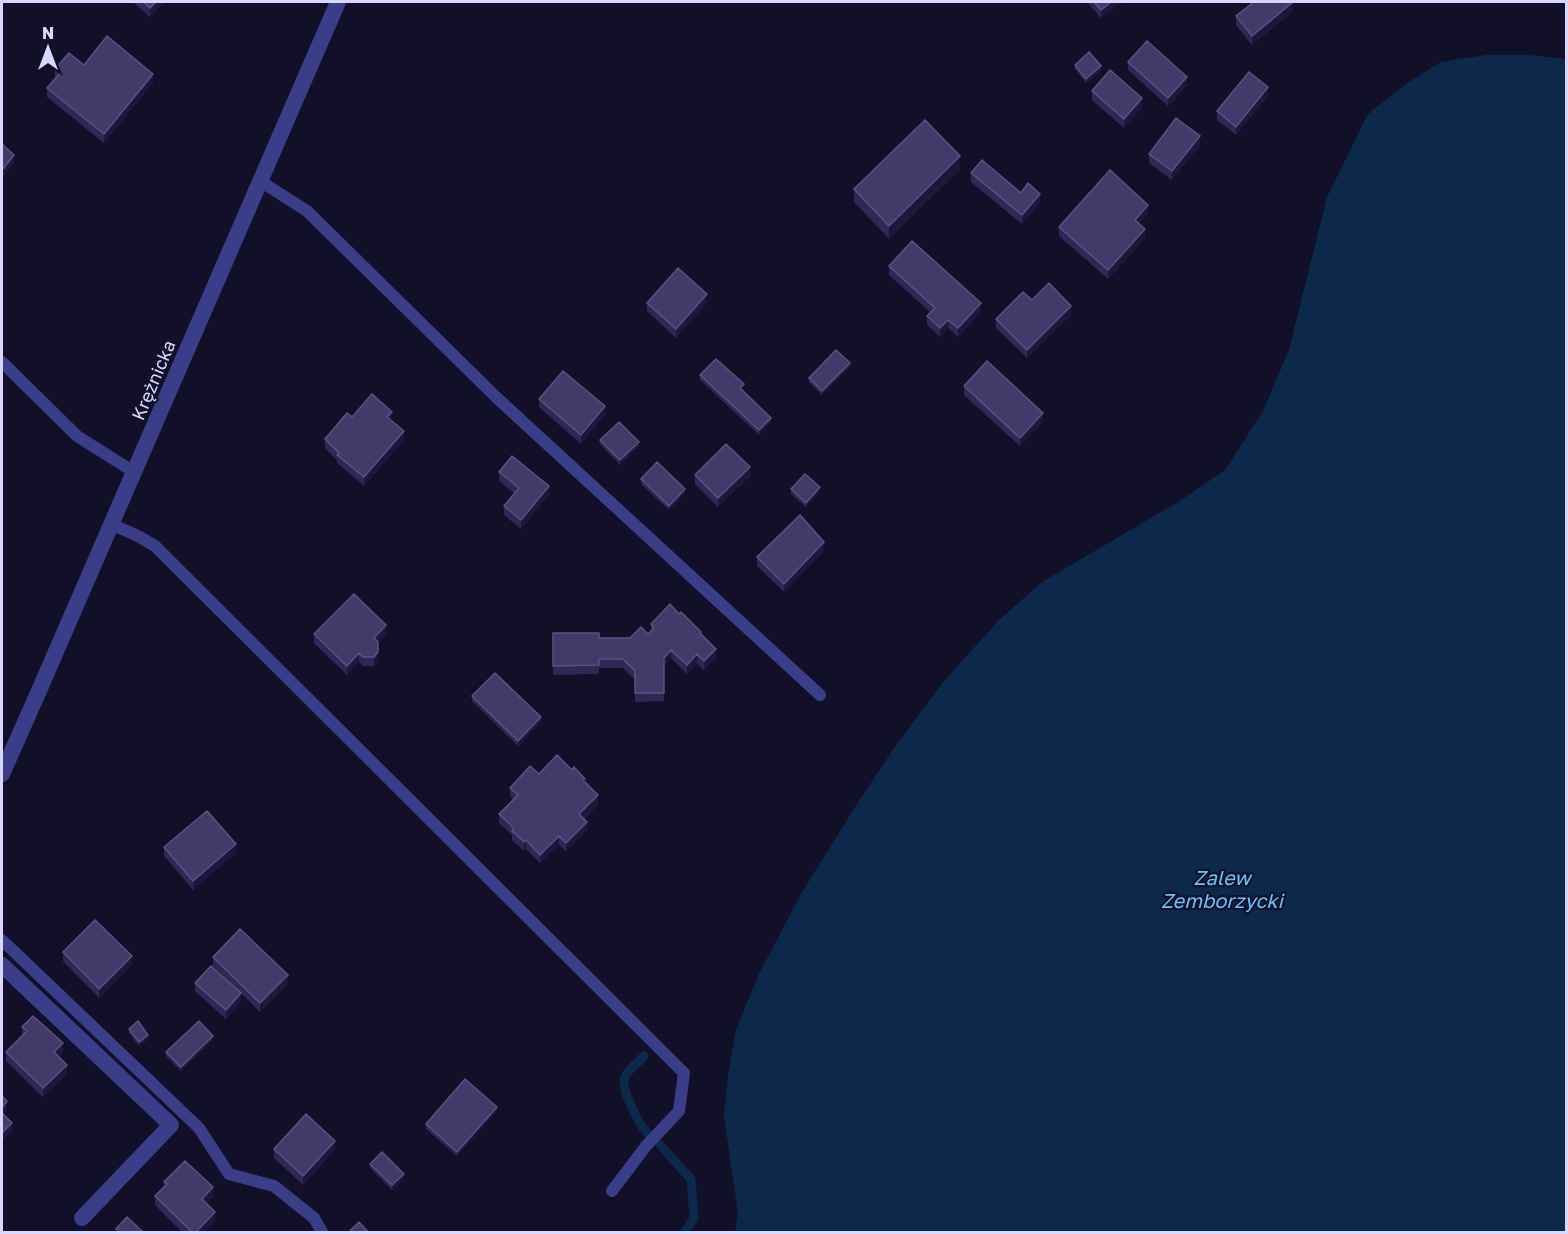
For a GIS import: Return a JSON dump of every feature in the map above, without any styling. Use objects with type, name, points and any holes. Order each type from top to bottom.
[{"type":"street","name":"Krężnicka","points":[[2,774],[338,2]]},
{"type":"street","points":[[2,965],[171,1125],[82,1218]]},
{"type":"lane","points":[[260,181],[307,211],[496,397],[820,695]]},
{"type":"lane","points":[[2,362],[77,436],[134,472]]},
{"type":"lane","points":[[111,524],[155,546],[684,1073],[679,1111],[646,1146],[612,1191]]},
{"type":"lane","points":[[2,940],[199,1128],[229,1174],[274,1186],[314,1218],[322,1233]]},
{"type":"water","name":"Zalew Zemborzycki","points":[[1486,55],[1529,55],[1566,59],[1566,1232],[735,1232],[738,1212],[724,1116],[736,1030],[758,976],[801,894],[857,804],[894,748],[943,682],[999,620],[1042,582],[1178,502],[1225,470],[1263,411],[1289,350],[1327,197],[1368,114],[1406,84],[1441,62]]},
{"type":"building","points":[[143,2],[156,2],[150,8]]},
{"type":"building","points":[[1094,2],[1111,2],[1101,10]]},
{"type":"building","points":[[1254,2],[1293,2],[1252,36],[1236,16]]},
{"type":"building","points":[[107,36],[153,74],[104,134],[47,88],[60,73],[55,69],[69,53],[84,65]]},
{"type":"building","points":[[1147,41],[1187,77],[1168,98],[1128,62]]},
{"type":"building","points":[[1089,52],[1101,66],[1086,79],[1075,65]]},
{"type":"building","points":[[1110,70],[1142,98],[1124,119],[1092,91]]},
{"type":"building","points":[[1249,72],[1268,87],[1236,127],[1217,111]]},
{"type":"building","points":[[1176,118],[1200,136],[1172,171],[1149,154]]},
{"type":"building","points":[[925,120],[960,156],[889,226],[854,189]]},
{"type":"building","points":[[2,144],[14,155],[2,170]]},
{"type":"building","points":[[982,160],[1021,193],[1028,183],[1040,194],[1022,215],[971,173]]},
{"type":"building","points":[[1110,170],[1148,205],[1135,220],[1145,229],[1108,270],[1059,227]]},
{"type":"building","points":[[912,241],[981,303],[958,328],[948,320],[940,328],[927,316],[935,308],[889,266]]},
{"type":"building","points":[[678,268],[707,294],[676,329],[647,303]]},
{"type":"building","points":[[1049,283],[1071,306],[1027,350],[996,319],[1023,292],[1032,300]]},
{"type":"building","points":[[836,350],[850,363],[822,391],[809,378]]},
{"type":"building","points":[[716,359],[744,384],[740,388],[771,418],[759,430],[700,375]]},
{"type":"building","points":[[987,361],[1043,413],[1020,438],[964,386]]},
{"type":"building","points":[[563,371],[605,406],[581,435],[539,399]]},
{"type":"building","points":[[372,394],[392,412],[387,417],[404,431],[364,477],[337,455],[339,453],[325,439],[347,413],[352,417]]},
{"type":"building","points":[[619,422],[639,442],[620,460],[600,440]]},
{"type":"building","points":[[726,444],[750,467],[718,498],[695,475]]},
{"type":"building","points":[[512,456],[549,486],[521,520],[504,506],[519,488],[499,472]]},
{"type":"building","points":[[657,462],[685,489],[669,506],[641,479]]},
{"type":"building","points":[[805,474],[820,487],[806,503],[791,489]]},
{"type":"building","points":[[800,515],[824,542],[784,584],[757,557]]},
{"type":"building","points":[[354,594],[386,625],[374,638],[378,642],[378,652],[374,657],[363,657],[359,653],[347,666],[314,634]]},
{"type":"building","points":[[670,604],[679,614],[681,612],[716,649],[704,661],[697,654],[687,665],[671,650],[664,658],[664,693],[635,693],[635,671],[623,659],[599,659],[599,665],[553,666],[553,633],[599,633],[599,638],[630,638],[641,627],[648,634],[654,628],[651,624]]},
{"type":"building","points":[[495,673],[541,717],[518,741],[472,696]]},
{"type":"building","points":[[557,755],[572,770],[574,767],[598,795],[579,814],[587,822],[566,843],[559,836],[540,855],[526,840],[524,842],[512,831],[514,828],[499,814],[518,795],[510,788],[530,766],[539,774]]},
{"type":"building","points":[[207,811],[236,844],[193,881],[164,847]]},
{"type":"building","points":[[95,920],[132,956],[99,989],[63,952]]},
{"type":"building","points":[[240,929],[288,975],[260,1003],[213,957]]},
{"type":"building","points":[[211,966],[241,993],[226,1010],[195,983]]},
{"type":"building","points":[[33,1016],[63,1043],[54,1052],[67,1065],[43,1088],[6,1052],[27,1031],[22,1027]]},
{"type":"building","points":[[138,1021],[148,1035],[139,1042],[129,1029]]},
{"type":"building","points":[[199,1021],[213,1036],[181,1067],[166,1052]]},
{"type":"building","points":[[465,1079],[497,1107],[457,1152],[426,1124]]},
{"type":"building","points":[[2,1096],[7,1101],[2,1108]]},
{"type":"building","points":[[2,1113],[12,1123],[2,1133]]},
{"type":"building","points":[[306,1114],[335,1141],[303,1176],[274,1149]]},
{"type":"building","points":[[382,1152],[404,1174],[392,1185],[370,1164]]},
{"type":"building","points":[[185,1161],[213,1187],[202,1199],[215,1212],[195,1233],[155,1196],[167,1184],[164,1182]]},
{"type":"building","points":[[127,1217],[144,1233],[121,1233],[116,1229]]},
{"type":"building","points":[[359,1222],[369,1233],[351,1233],[350,1231]]},
{"type":"waterway","points":[[644,1056],[629,1071],[624,1082],[631,1106],[647,1133]]},
{"type":"waterway","points":[[660,1145],[691,1179],[694,1218],[685,1232]]}]
